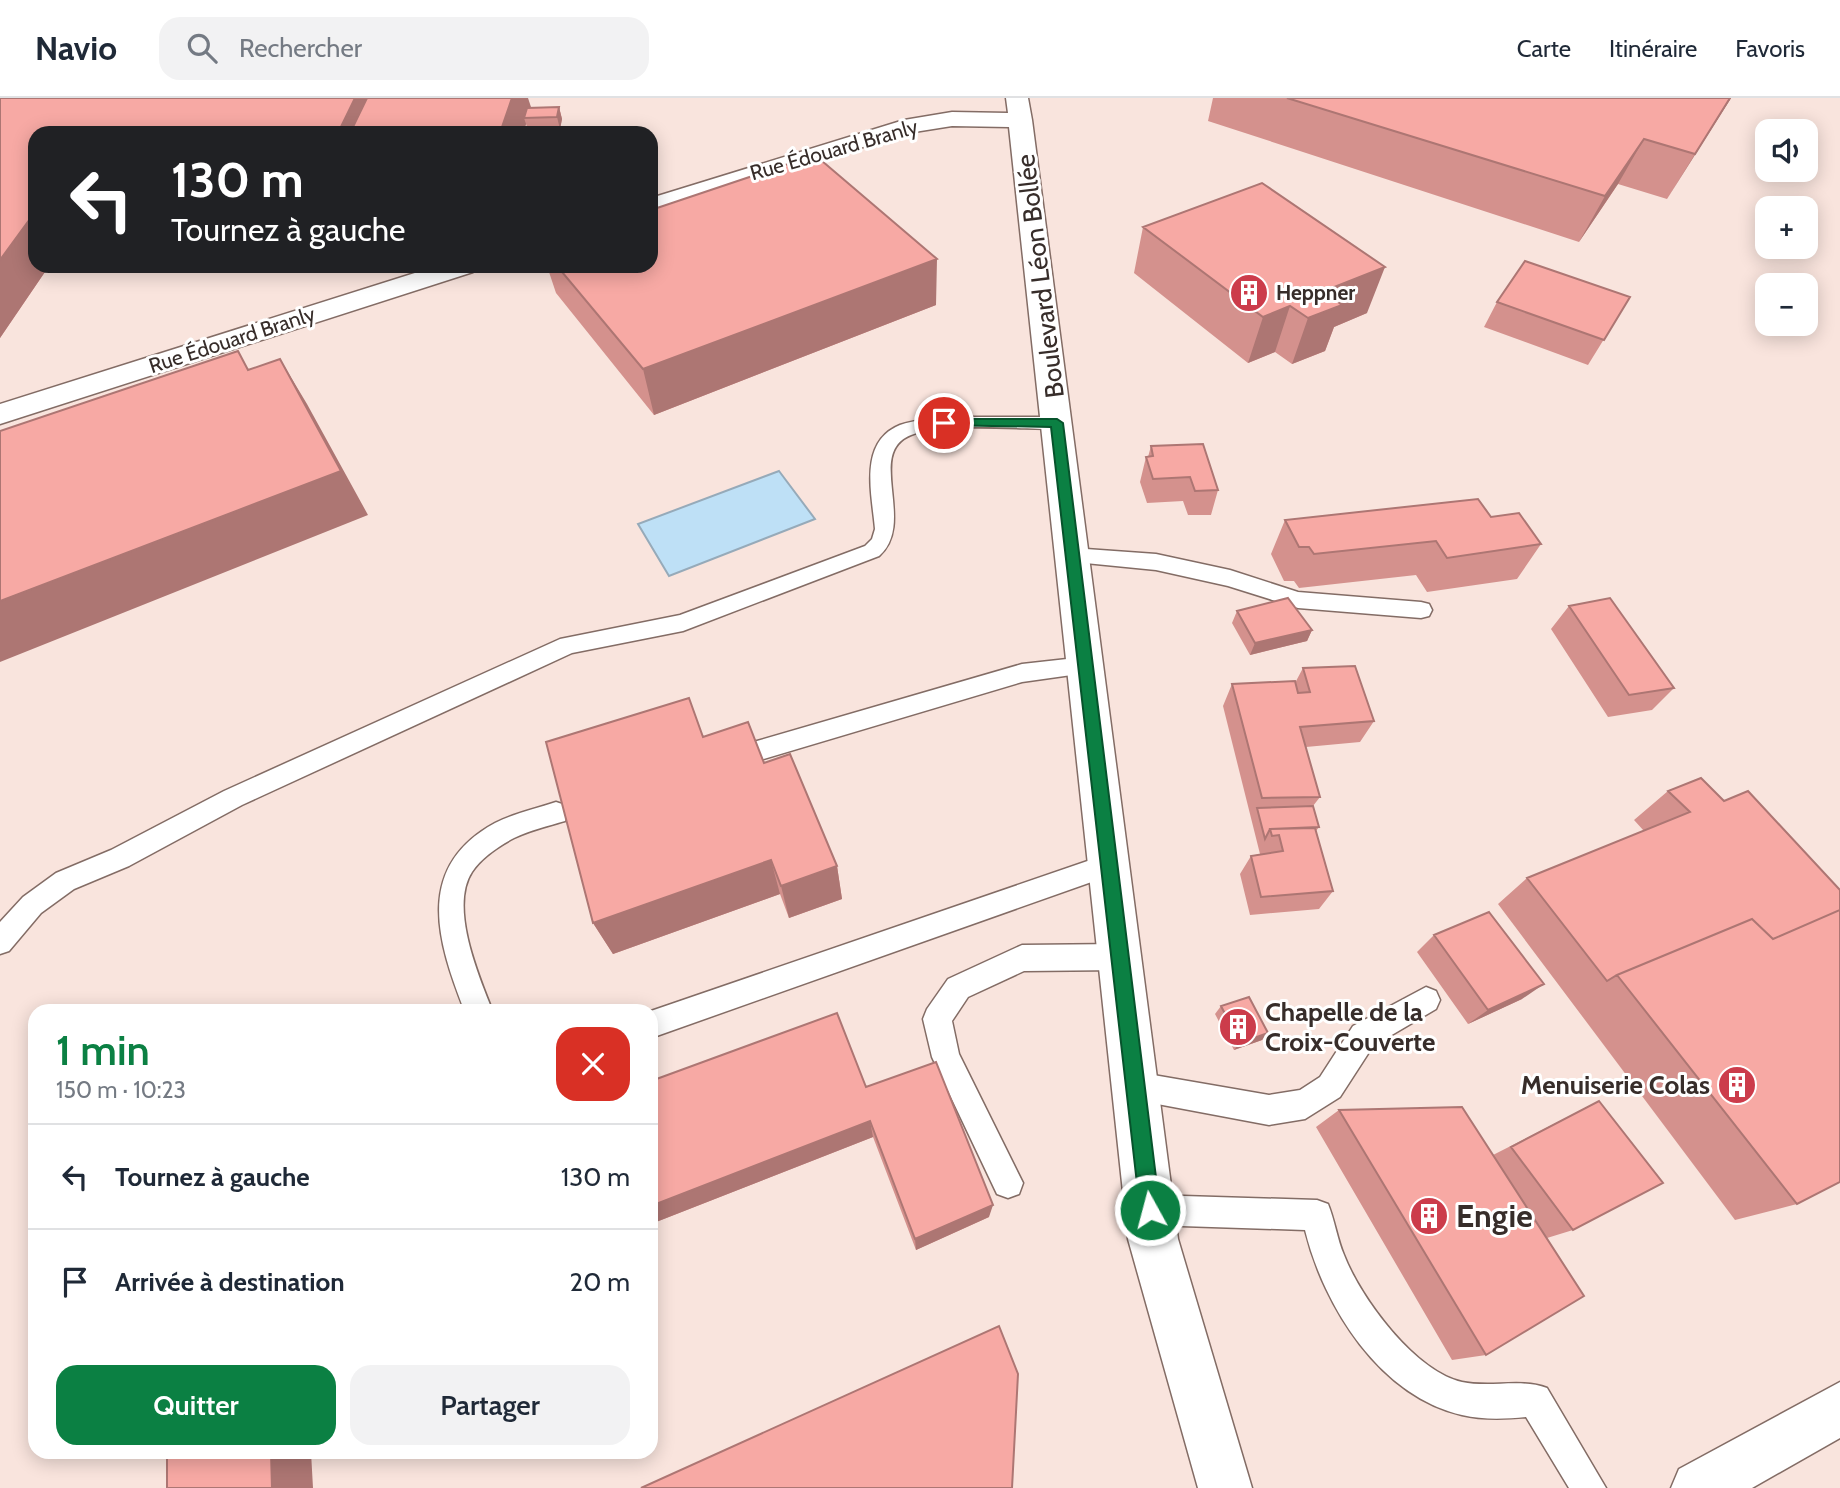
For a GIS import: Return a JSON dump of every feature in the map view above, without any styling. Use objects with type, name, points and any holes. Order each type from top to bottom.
[{"type":"street","name":"Rue Édouard Branly","points":[[658,204],[904,127],[1019,109]]},
{"type":"street","name":"Boulevard Léon Bollée","points":[[1019,109],[1153,1239],[1225,1488]]},
{"type":"street","name":"Rue Édouard Branly","points":[[0,414],[442,273]]},
{"type":"street","points":[[1698,1488],[1840,1409]]},
{"type":"lane","points":[[0,942],[32,905],[65,880],[120,858],[233,798],[568,645],[683,623],[872,551],[881,543],[885,529],[880,462],[888,443],[906,430],[944,423],[1057,423]]},
{"type":"lane","points":[[1072,556],[1156,562],[1230,579],[1298,600],[1421,610]]},
{"type":"lane","points":[[757,751],[1022,673],[1085,666]]},
{"type":"lane","points":[[477,1004],[453,932],[452,895],[460,869],[479,849],[506,830],[556,813]]},
{"type":"lane","points":[[658,1022],[1108,865]]},
{"type":"lane","points":[[1008,1183],[946,1057],[937,1019],[958,988],[1022,958],[1120,957]]},
{"type":"lane","points":[[1136,1086],[1269,1110],[1305,1104],[1330,1087],[1363,1036],[1426,1000]]},
{"type":"lane","points":[[1150,1210],[1317,1214],[1332,1268],[1353,1307],[1412,1374],[1448,1395],[1490,1403],[1535,1400],[1589,1488]]},
{"type":"shaded area","points":[[0,98],[1840,98],[1840,1488],[0,1488]]},
{"type":"water","points":[[779,471],[815,519],[669,576],[638,524]]},
{"type":"building","points":[[0,98],[355,98],[341,126],[28,126],[28,222],[0,260]]},
{"type":"building","points":[[367,98],[512,98],[502,126],[353,126]]},
{"type":"building","points":[[1287,98],[1730,98],[1695,154],[1644,139],[1605,196]]},
{"type":"building","points":[[559,107],[557,117],[524,118],[527,108]]},
{"type":"building","points":[[815,155],[937,259],[643,369],[563,273],[658,273],[658,208]]},
{"type":"building","points":[[1262,183],[1385,267],[1324,291],[1342,305],[1308,318],[1290,306],[1263,317],[1143,227]]},
{"type":"building","points":[[1525,261],[1630,297],[1604,340],[1497,302]]},
{"type":"building","points":[[238,351],[248,370],[280,359],[341,471],[0,601],[0,431]]},
{"type":"building","points":[[1203,444],[1218,490],[1195,491],[1190,477],[1153,479],[1146,457],[1153,456],[1151,446]]},
{"type":"building","points":[[1478,499],[1491,517],[1519,513],[1541,544],[1447,558],[1436,541],[1314,554],[1309,547],[1299,547],[1285,520]]},
{"type":"building","points":[[1288,598],[1312,630],[1255,643],[1237,611]]},
{"type":"building","points":[[1610,598],[1674,688],[1629,695],[1569,606]]},
{"type":"building","points":[[1355,666],[1374,721],[1300,727],[1320,797],[1262,798],[1232,684],[1295,681],[1298,693],[1310,692],[1303,668]]},
{"type":"building","points":[[689,698],[703,737],[748,722],[764,763],[790,754],[837,866],[781,886],[771,860],[593,923],[546,742]]},
{"type":"building","points":[[1701,778],[1724,801],[1748,791],[1840,890],[1840,910],[1773,939],[1752,919],[1607,981],[1527,878],[1690,812],[1668,791]]},
{"type":"building","points":[[1313,806],[1319,827],[1270,829],[1265,839],[1257,808]]},
{"type":"building","points":[[1315,828],[1333,891],[1261,897],[1251,856],[1283,851],[1279,835],[1272,836],[1270,829]]},
{"type":"building","name":"Menuiserie Colas","points":[[1840,910],[1840,1182],[1797,1204],[1617,975],[1752,919],[1773,939]]},
{"type":"building","points":[[1489,912],[1544,984],[1488,1010],[1434,935]]},
{"type":"building","name":"Chapelle de la Croix-Couverte","points":[[1249,997],[1268,1033],[1240,1043],[1221,1006]]},
{"type":"building","points":[[837,1013],[866,1087],[936,1062],[993,1205],[915,1239],[870,1121],[658,1203],[658,1078]]},
{"type":"building","points":[[1599,1101],[1663,1183],[1573,1230],[1511,1147]]},
{"type":"building","name":"Engie","points":[[1462,1107],[1584,1296],[1486,1355],[1339,1110]]},
{"type":"building","points":[[999,1326],[1018,1374],[1012,1488],[641,1488]]},
{"type":"building","points":[[167,1459],[271,1459],[272,1488],[167,1488]]},
{"type":"place","name":"Heppner","points":[[1249,293]]},
{"type":"place","name":"Chapelle de la Croix-Couverte","points":[[1238,1027]]},
{"type":"place","name":"Menuiserie Colas","points":[[1737,1085]]},
{"type":"place","name":"Engie","points":[[1429,1216]]},
{"type":"route","points":[[944,423],[1057,423],[1150,1210]]}]
